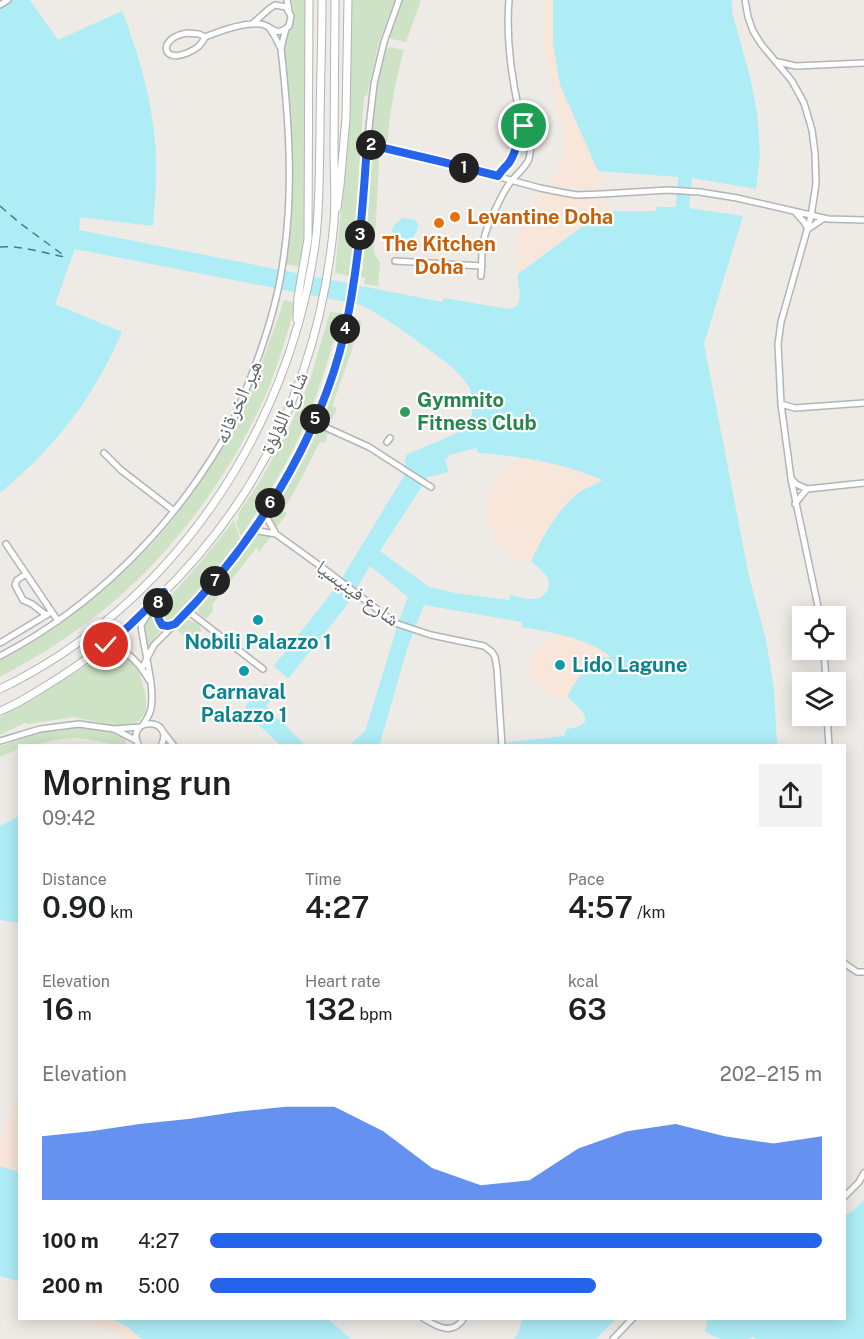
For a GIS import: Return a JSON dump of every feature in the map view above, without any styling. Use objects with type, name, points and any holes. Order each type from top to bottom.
[{"type":"main road","points":[[307,270],[309,0]]},
{"type":"main road","name":"شارع اللؤلؤة","points":[[0,689],[51,662],[115,614],[151,579],[216,500],[248,448],[274,394],[296,331],[307,270],[315,243],[322,0]]},
{"type":"main road","name":"شارع اللؤلؤة","points":[[0,711],[83,662],[128,627],[177,580],[214,536],[266,456],[300,382],[316,330],[327,272],[334,220],[335,0]]},
{"type":"main road","points":[[334,220],[338,205],[344,147],[348,0]]},
{"type":"street","points":[[0,5],[8,0]]},
{"type":"street","points":[[268,28],[265,17],[271,0]]},
{"type":"street","points":[[205,37],[197,47],[182,56],[171,55],[166,51],[165,47],[171,39],[182,34],[199,34],[205,37],[252,24],[263,24],[275,32],[281,32],[292,20],[287,0]]},
{"type":"street","points":[[142,668],[154,645],[217,578],[264,515],[314,422],[335,365],[349,308],[361,232],[374,84],[384,42],[399,0]]},
{"type":"street","points":[[481,276],[484,238],[502,196],[528,161],[531,148],[525,138],[511,60],[509,0]]},
{"type":"street","points":[[745,0],[753,31],[798,92],[808,115],[815,153],[816,176],[811,216],[778,344],[781,404],[791,478],[818,606]]},
{"type":"street","points":[[252,24],[275,5],[286,7],[289,10]]},
{"type":"street","name":"هير الخرقانه","points":[[268,28],[275,37],[282,55]]},
{"type":"street","name":"هير الخرقانه","points":[[0,656],[76,608],[134,557],[174,511],[225,436],[256,366],[268,332],[283,264],[290,171],[282,55],[286,29]]},
{"type":"street","points":[[193,34],[197,47]]},
{"type":"street","points":[[776,61],[796,66],[864,63]]},
{"type":"street","points":[[498,176],[509,163],[519,142],[525,138]]},
{"type":"street","points":[[367,144],[553,191],[578,195],[668,190],[700,192],[737,198],[811,216],[864,220]]},
{"type":"street","points":[[792,211],[802,218],[808,229]]},
{"type":"street","points":[[808,229],[825,218]]},
{"type":"street","points":[[395,261],[482,266]]},
{"type":"street","points":[[781,404],[795,408],[864,404]]},
{"type":"street","points":[[314,422],[369,447],[431,487]]},
{"type":"street","points":[[105,453],[121,470],[174,511]]},
{"type":"street","points":[[791,478],[796,484],[807,489],[864,483]]},
{"type":"street","points":[[795,504],[807,489]]},
{"type":"street","name":"شارع فينيسيا","points":[[264,515],[276,534]]},
{"type":"street","name":"شارع فينيسيا","points":[[253,530],[276,534],[327,570],[391,621],[407,628],[478,644],[492,652],[497,669],[502,744]]},
{"type":"street","points":[[6,544],[49,613]]},
{"type":"street","points":[[26,574],[17,579],[15,585],[23,600],[49,613],[58,621]]},
{"type":"street","points":[[164,592],[158,605],[159,619],[162,625],[175,624]]},
{"type":"street","points":[[164,592],[147,613],[141,625],[150,683],[151,711],[157,725],[172,744]]},
{"type":"street","points":[[188,611],[263,669]]},
{"type":"street","points":[[0,643],[49,613]]},
{"type":"street","points":[[83,662],[102,651],[123,652],[142,668],[150,683]]},
{"type":"street","points":[[138,744],[136,735],[151,711]]},
{"type":"street","points":[[0,741],[40,729],[79,724],[114,729],[150,723],[157,725]]},
{"type":"street","points":[[828,726],[829,744]]},
{"type":"street","points":[[114,729],[138,744]]},
{"type":"street","points":[[162,731],[164,739],[162,744]]},
{"type":"street","points":[[846,964],[855,971],[864,972],[864,979]]},
{"type":"street","points":[[846,1195],[864,1173]]},
{"type":"street","points":[[427,1320],[446,1329],[460,1325],[463,1320]]},
{"type":"street","points":[[613,1339],[631,1320]]},
{"type":"green space","points":[[291,0],[307,0],[304,106],[305,225],[301,267],[286,264],[292,219],[292,159],[284,45],[294,14]]},
{"type":"green space","points":[[352,0],[395,0],[379,42],[367,95],[364,96],[355,233],[349,276],[335,273],[347,144]]},
{"type":"green space","points":[[403,0],[421,0],[406,42],[390,37]]},
{"type":"green space","points":[[389,47],[404,50],[393,97],[387,144],[376,141],[371,135],[378,85],[386,50]]},
{"type":"green space","points":[[377,154],[379,163],[374,248],[380,262],[378,286],[364,284],[365,278],[361,277],[367,235],[369,156]]},
{"type":"green space","points":[[284,300],[296,303],[266,394],[233,457],[193,517],[146,571],[120,596],[70,635],[0,677],[0,660],[59,625],[86,604],[143,554],[175,517],[196,489],[231,429],[260,366]]},
{"type":"green space","points":[[330,312],[342,313],[309,416],[282,471],[241,536],[236,523],[238,514],[262,478],[291,424],[311,376]]},
{"type":"green space","points":[[351,319],[362,321],[332,406],[337,408],[332,419],[327,421],[323,418],[322,412],[340,362]]},
{"type":"green space","points":[[320,429],[328,433],[325,443],[320,442],[283,511],[287,513],[276,528],[272,524],[271,509],[310,437]]},
{"type":"green space","points":[[234,520],[240,539],[192,600],[163,627],[148,647],[143,630],[144,624],[190,574]]},
{"type":"green space","points":[[260,533],[271,536],[259,552],[257,547],[212,605],[213,611],[206,619],[198,613],[198,603],[252,537]]},
{"type":"green space","points":[[184,620],[200,625],[201,631],[193,644],[176,629]]},
{"type":"green space","points":[[116,656],[129,660],[138,668],[146,696],[146,711],[138,722],[130,726],[119,727],[74,717],[25,723],[0,735],[0,717],[100,658]]},
{"type":"green space","points":[[77,728],[102,730],[126,739],[126,744],[71,738],[38,744],[18,744],[18,749],[0,757],[0,746],[40,732]]},
{"type":"sand","points":[[543,0],[553,0],[553,43],[560,85],[598,171],[601,189],[575,188],[550,183],[562,157],[565,135],[543,41]]},
{"type":"sand","points":[[541,192],[563,197],[602,200],[611,213],[580,228],[518,274],[517,250],[520,231],[528,212]]},
{"type":"sand","points":[[522,457],[553,463],[604,480],[584,489],[566,505],[546,532],[531,561],[512,558],[492,532],[487,520],[486,509],[487,499],[497,480]]},
{"type":"sand","name":"Lido Lagune","points":[[556,633],[592,645],[610,656],[600,657],[590,664],[567,697],[553,700],[532,680],[529,667],[536,651],[549,642]]},
{"type":"sand","points":[[18,1101],[18,1172],[0,1166],[4,1131]]},
{"type":"sand","points":[[88,1320],[114,1320],[142,1339],[126,1339]]},
{"type":"water","points":[[0,0],[30,0],[58,40],[122,11],[130,31],[143,73],[152,115],[156,157],[153,226],[80,217],[79,230],[442,302],[444,298],[508,309],[517,306],[519,302],[518,274],[580,228],[607,215],[610,219],[613,217],[613,211],[655,211],[657,207],[676,207],[678,177],[598,171],[560,85],[553,43],[553,0],[732,0],[732,12],[757,112],[760,154],[756,189],[692,178],[689,208],[743,216],[704,344],[749,576],[766,640],[774,689],[777,744],[491,744],[564,736],[566,729],[582,725],[585,717],[567,697],[590,664],[600,657],[610,656],[579,640],[522,627],[522,622],[424,605],[408,646],[380,743],[351,744],[365,731],[408,597],[370,566],[344,609],[266,706],[304,744],[279,744],[243,710],[277,669],[274,666],[337,586],[404,476],[406,455],[471,427],[472,396],[469,387],[459,374],[406,333],[361,305],[75,249],[55,304],[122,332],[99,379],[71,420],[39,458],[0,493]],"holes":[[[476,448],[479,453],[542,461],[603,480],[581,491],[565,506],[552,523],[531,561],[548,579],[548,587],[542,596],[528,599],[510,595],[509,600],[429,587],[380,551],[428,477],[449,472],[445,460],[450,455]]]},
{"type":"water","points":[[403,218],[415,220],[419,225],[412,240],[406,245],[397,243],[396,234],[391,231],[395,224]]},
{"type":"water","points":[[18,817],[18,923],[0,920],[0,826]]},
{"type":"water","points":[[0,1166],[18,1172],[18,1281],[0,1276]]},
{"type":"water","points":[[864,1200],[864,1339],[756,1339],[753,1337],[721,1339],[705,1332],[708,1320],[846,1320],[846,1215]]},
{"type":"water","points":[[114,1320],[329,1320],[351,1339],[142,1339]]},
{"type":"water","points":[[522,1320],[615,1320],[596,1339],[514,1339]]},
{"type":"pier","points":[[273,666],[290,680],[279,694],[263,682]]},
{"type":"ferry route","points":[[0,206],[66,257]]},
{"type":"ferry route","points":[[0,247],[24,248],[65,257]]},
{"type":"place","name":"Levantine Doha","points":[[455,217]]},
{"type":"place","name":"The Kitchen Doha","points":[[439,223]]},
{"type":"place","name":"Gymmito Fitness Club","points":[[405,412]]},
{"type":"place","name":"Nobili Palazzo 1","points":[[258,620]]},
{"type":"place","name":"Lido Lagune","points":[[560,665]]},
{"type":"place","name":"Carnaval Palazzo 1","points":[[244,671]]},
{"type":"route","points":[[106,645],[164,592],[159,600],[157,615],[162,625],[175,624],[217,578],[264,515],[297,456],[314,422],[343,337],[355,278],[361,232],[367,144],[498,176],[509,163],[516,146],[525,138],[524,126]]}]
